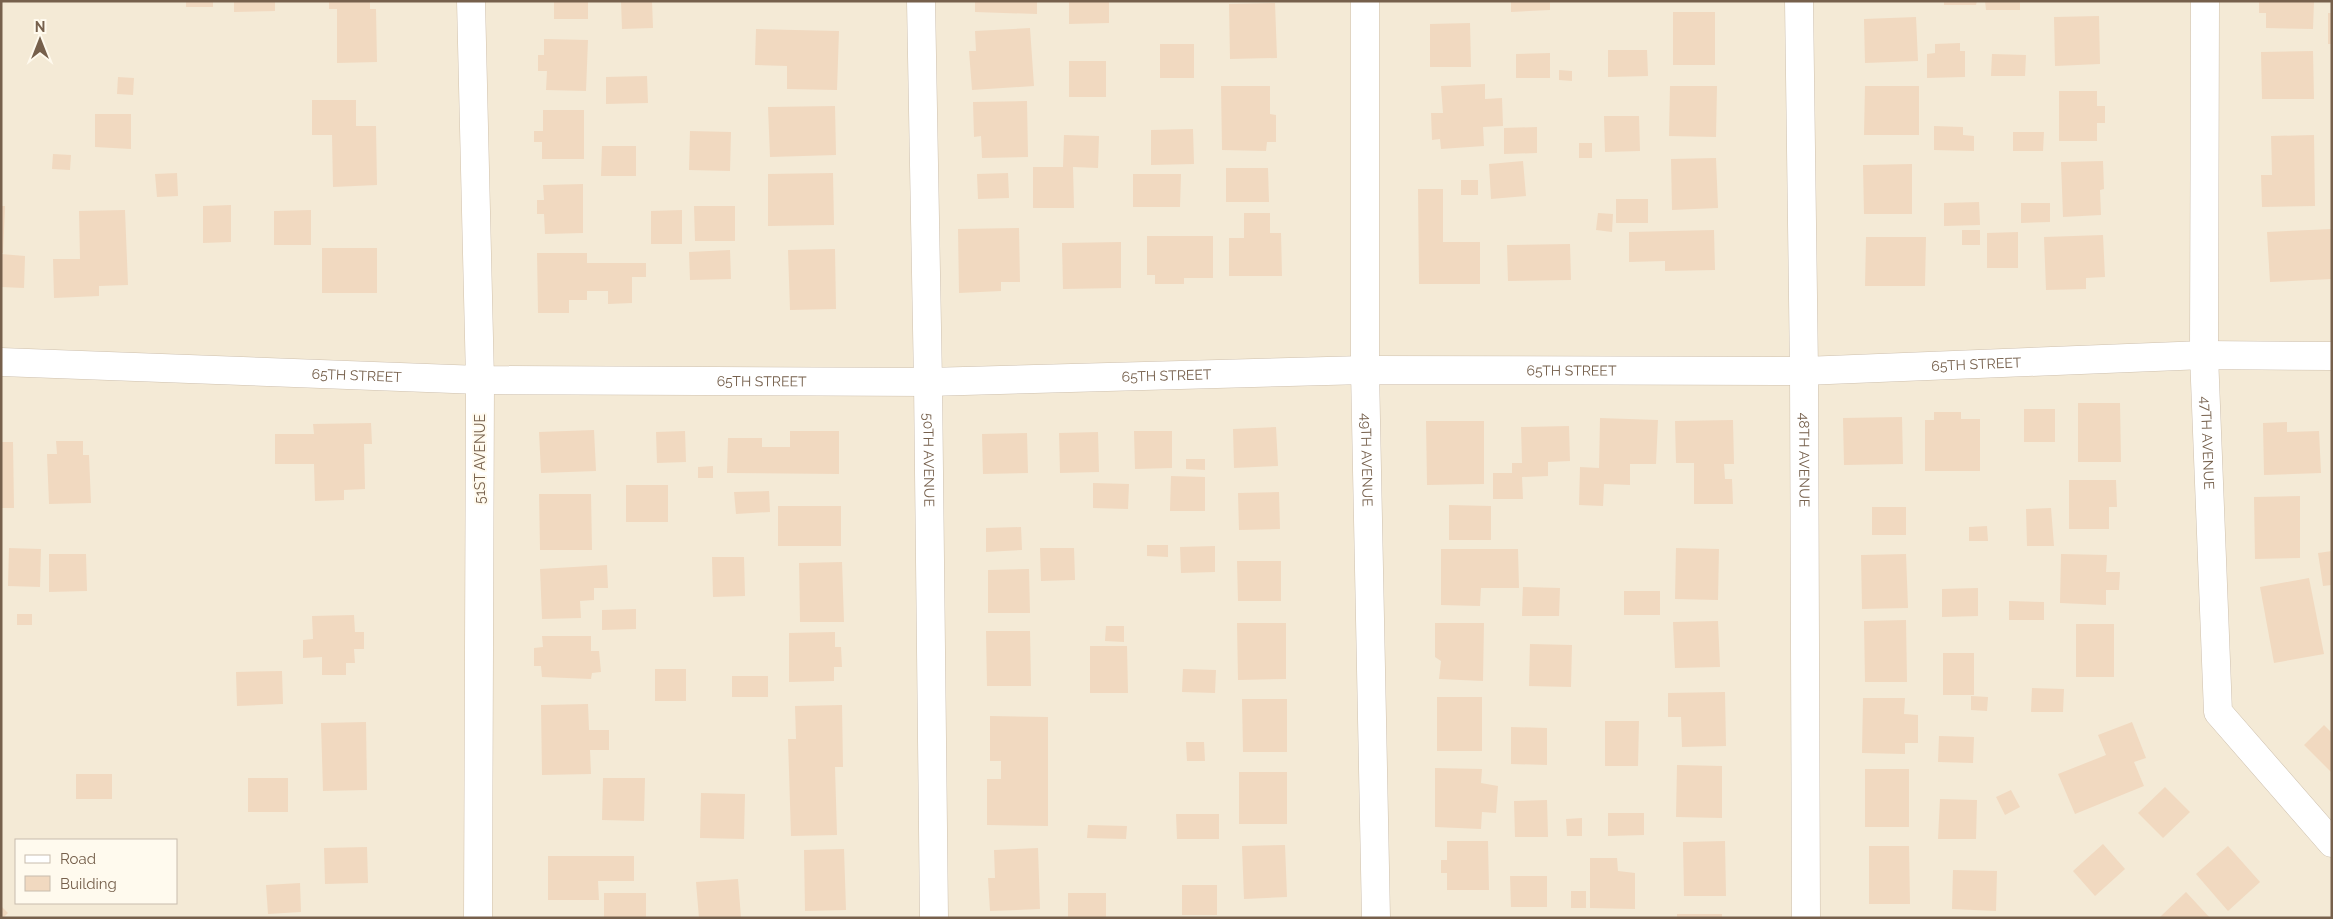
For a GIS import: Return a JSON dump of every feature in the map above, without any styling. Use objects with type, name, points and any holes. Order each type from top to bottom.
[{"type":"street","name":"51ST AVENUE","points":[[471,1],[480,380],[478,918]]},
{"type":"street","name":"50TH AVENUE","points":[[921,1],[928,382],[934,918]]},
{"type":"street","name":"49TH AVENUE","points":[[1365,1],[1364,370],[1376,918]]},
{"type":"street","name":"48TH AVENUE","points":[[1799,1],[1804,371],[1806,918]]},
{"type":"street","name":"47TH AVENUE","points":[[2205,1],[2204,355],[2218,712],[2332,844]]},
{"type":"street","name":"65TH STREET","points":[[1,362],[480,380],[928,382],[1364,370],[1804,371],[2204,355],[2332,356]]},
{"type":"shaded area","points":[[1,1],[2332,1],[2332,918],[1,918]]},
{"type":"building","points":[[186,1],[213,1],[213,7],[186,7]]},
{"type":"building","points":[[234,1],[275,1],[275,11],[234,12]]},
{"type":"building","points":[[329,1],[370,1],[370,9],[376,9],[377,62],[337,63],[337,9],[329,9]]},
{"type":"building","points":[[554,1],[588,1],[588,19],[554,19]]},
{"type":"building","points":[[621,1],[652,1],[653,28],[622,29]]},
{"type":"building","points":[[975,1],[1037,1],[1037,14],[975,12]]},
{"type":"building","points":[[1069,1],[1109,1],[1109,23],[1069,24]]},
{"type":"building","points":[[1511,1],[1550,1],[1550,10],[1511,12]]},
{"type":"building","points":[[1944,1],[1977,1],[1976,5],[1944,5]]},
{"type":"building","points":[[1985,1],[2020,1],[2020,10],[1986,10]]},
{"type":"building","points":[[2259,1],[2314,1],[2313,29],[2266,28],[2266,13],[2259,13]]},
{"type":"building","points":[[1275,3],[1277,58],[1230,59],[1229,4]]},
{"type":"building","points":[[1673,12],[1715,12],[1715,65],[1673,65]]},
{"type":"building","points":[[2328,13],[2332,13],[2332,44],[2328,44]]},
{"type":"building","points":[[2099,16],[2100,64],[2055,66],[2054,17]]},
{"type":"building","points":[[1916,17],[1918,61],[1865,63],[1864,19]]},
{"type":"building","points":[[1470,23],[1471,67],[1430,67],[1430,24]]},
{"type":"building","points":[[1030,28],[1034,86],[972,90],[969,51],[976,51],[975,31]]},
{"type":"building","points":[[756,29],[839,31],[837,90],[787,89],[787,66],[755,65]]},
{"type":"building","points":[[544,39],[588,40],[586,91],[546,90],[547,71],[538,71],[538,55],[544,55]]},
{"type":"building","points":[[1960,43],[1960,51],[1965,51],[1965,77],[1927,78],[1927,54],[1935,53],[1935,44]]},
{"type":"building","points":[[1160,44],[1194,44],[1194,78],[1160,78]]},
{"type":"building","points":[[1608,50],[1647,50],[1648,76],[1608,77]]},
{"type":"building","points":[[2313,51],[2314,99],[2262,99],[2261,52]]},
{"type":"building","points":[[1550,53],[1550,78],[1516,78],[1516,54]]},
{"type":"building","points":[[1992,54],[2026,55],[2025,76],[1991,76]]},
{"type":"building","points":[[1069,61],[1106,61],[1106,97],[1069,97]]},
{"type":"building","points":[[1559,70],[1572,71],[1572,81],[1559,80]]},
{"type":"building","points":[[647,76],[648,103],[606,104],[606,77]]},
{"type":"building","points":[[118,77],[134,78],[133,95],[117,94]]},
{"type":"building","points":[[1485,84],[1485,99],[1502,98],[1503,126],[1483,127],[1484,146],[1441,149],[1440,139],[1432,140],[1431,113],[1443,113],[1441,86]]},
{"type":"building","points":[[1221,86],[1270,86],[1270,114],[1276,115],[1276,142],[1267,142],[1266,151],[1222,150]]},
{"type":"building","points":[[1670,86],[1717,86],[1716,137],[1669,136]]},
{"type":"building","points":[[1865,86],[1919,86],[1919,135],[1864,135]]},
{"type":"building","points":[[2059,91],[2097,91],[2097,106],[2105,106],[2105,123],[2097,123],[2097,141],[2059,141]]},
{"type":"building","points":[[312,100],[356,100],[356,126],[376,126],[377,185],[333,187],[332,135],[312,135]]},
{"type":"building","points":[[1027,101],[1028,157],[982,158],[981,136],[974,137],[973,102]]},
{"type":"building","points":[[835,106],[836,155],[770,157],[768,107]]},
{"type":"building","points":[[543,110],[584,110],[584,159],[542,159],[542,142],[534,142],[534,131],[543,131]]},
{"type":"building","points":[[95,114],[131,114],[131,149],[95,147]]},
{"type":"building","points":[[1604,116],[1639,116],[1640,151],[1605,152]]},
{"type":"building","points":[[1934,126],[1963,127],[1963,135],[1974,136],[1974,151],[1934,150]]},
{"type":"building","points":[[1537,127],[1537,153],[1504,154],[1504,128]]},
{"type":"building","points":[[1193,129],[1194,164],[1151,165],[1151,130]]},
{"type":"building","points":[[690,131],[731,132],[730,171],[689,170]]},
{"type":"building","points":[[2013,132],[2044,132],[2043,151],[2013,151]]},
{"type":"building","points":[[1064,135],[1099,136],[1098,168],[1073,167],[1074,208],[1033,208],[1033,167],[1063,167]]},
{"type":"building","points":[[2314,135],[2315,206],[2262,207],[2261,175],[2272,175],[2271,136]]},
{"type":"building","points":[[1579,143],[1592,143],[1592,158],[1579,158]]},
{"type":"building","points":[[602,146],[636,146],[636,176],[601,176]]},
{"type":"building","points":[[53,154],[71,155],[70,170],[52,169]]},
{"type":"building","points":[[1716,158],[1718,208],[1672,210],[1671,159]]},
{"type":"building","points":[[1523,161],[1526,196],[1491,199],[1489,164]]},
{"type":"building","points":[[2103,161],[2104,189],[2100,190],[2101,215],[2063,217],[2061,162]]},
{"type":"building","points":[[1912,164],[1912,214],[1864,214],[1863,165]]},
{"type":"building","points":[[1226,168],[1268,168],[1269,202],[1226,202]]},
{"type":"building","points":[[177,173],[178,196],[157,197],[155,174]]},
{"type":"building","points":[[833,173],[834,225],[768,226],[768,174]]},
{"type":"building","points":[[1008,173],[1009,198],[978,199],[977,174]]},
{"type":"building","points":[[1133,174],[1181,174],[1180,207],[1133,207]]},
{"type":"building","points":[[1461,180],[1478,180],[1478,195],[1461,195]]},
{"type":"building","points":[[583,184],[583,233],[545,234],[544,214],[537,214],[537,200],[544,200],[543,185]]},
{"type":"building","points":[[1418,189],[1443,189],[1443,242],[1480,242],[1480,284],[1419,284]]},
{"type":"building","points":[[1616,199],[1648,199],[1648,223],[1616,223]]},
{"type":"building","points":[[1979,202],[1980,225],[1944,226],[1944,203]]},
{"type":"building","points":[[2021,203],[2050,203],[2050,222],[2021,223]]},
{"type":"building","points":[[231,205],[231,242],[203,243],[203,206]]},
{"type":"building","points":[[1,206],[5,206],[3,253],[1,253]]},
{"type":"building","points":[[694,206],[735,206],[735,241],[695,241]]},
{"type":"building","points":[[125,210],[128,285],[99,286],[99,296],[54,298],[53,259],[80,259],[79,211]]},
{"type":"building","points":[[311,210],[311,245],[274,245],[274,211]]},
{"type":"building","points":[[682,210],[682,244],[651,244],[651,211]]},
{"type":"building","points":[[1244,213],[1270,213],[1270,233],[1281,233],[1282,276],[1229,276],[1229,238],[1244,238]]},
{"type":"building","points":[[1598,213],[1613,214],[1612,232],[1596,230]]},
{"type":"building","points":[[1019,228],[1020,282],[1001,282],[1001,291],[959,293],[958,229]]},
{"type":"building","points":[[2332,229],[2332,279],[2270,282],[2267,232]]},
{"type":"building","points":[[1714,230],[1715,270],[1665,271],[1665,261],[1629,262],[1629,232]]},
{"type":"building","points":[[1962,230],[1980,230],[1980,245],[1962,245]]},
{"type":"building","points":[[2018,232],[2018,268],[1987,268],[1987,233]]},
{"type":"building","points":[[2103,235],[2105,277],[2086,278],[2086,289],[2046,290],[2044,237]]},
{"type":"building","points":[[1147,236],[1213,236],[1213,278],[1184,278],[1184,284],[1155,284],[1155,275],[1147,275]]},
{"type":"building","points":[[1866,237],[1926,237],[1925,286],[1865,286]]},
{"type":"building","points":[[1121,242],[1121,288],[1063,289],[1062,243]]},
{"type":"building","points":[[1570,244],[1571,280],[1508,281],[1507,245]]},
{"type":"building","points":[[322,248],[377,248],[377,293],[322,293]]},
{"type":"building","points":[[835,249],[836,309],[790,310],[788,250]]},
{"type":"building","points":[[730,250],[731,279],[690,280],[689,252]]},
{"type":"building","points":[[537,253],[587,253],[587,263],[646,263],[646,277],[632,277],[632,303],[608,304],[608,291],[587,291],[587,300],[569,300],[569,313],[538,313]]},
{"type":"building","points":[[1,254],[25,256],[24,288],[1,287]]},
{"type":"building","points":[[2078,403],[2120,403],[2121,462],[2078,462]]},
{"type":"building","points":[[2024,409],[2055,409],[2055,442],[2024,442]]},
{"type":"building","points":[[1934,412],[1961,412],[1961,419],[1980,419],[1980,471],[1925,471],[1925,420],[1934,420]]},
{"type":"building","points":[[1902,417],[1903,464],[1844,465],[1843,418]]},
{"type":"building","points":[[1600,418],[1658,420],[1656,464],[1630,464],[1630,485],[1604,484],[1603,506],[1579,505],[1580,467],[1599,468]]},
{"type":"building","points":[[1733,420],[1734,464],[1724,464],[1725,479],[1732,479],[1733,504],[1694,504],[1694,463],[1676,463],[1675,421]]},
{"type":"building","points":[[1426,421],[1484,421],[1484,484],[1427,485]]},
{"type":"building","points":[[2287,422],[2287,432],[2319,431],[2321,473],[2264,475],[2263,423]]},
{"type":"building","points":[[371,423],[372,444],[364,444],[365,489],[344,490],[344,500],[315,501],[314,464],[275,464],[275,434],[314,434],[313,424]]},
{"type":"building","points":[[1569,426],[1570,461],[1548,462],[1548,476],[1522,477],[1523,499],[1493,499],[1493,473],[1512,473],[1512,463],[1522,463],[1521,427]]},
{"type":"building","points":[[1276,427],[1278,466],[1234,468],[1233,429]]},
{"type":"building","points":[[594,430],[596,471],[541,473],[539,432]]},
{"type":"building","points":[[685,431],[686,462],[657,463],[656,432]]},
{"type":"building","points":[[790,431],[839,431],[839,474],[727,473],[728,438],[762,438],[762,447],[790,447]]},
{"type":"building","points":[[1134,431],[1172,431],[1172,468],[1135,469]]},
{"type":"building","points":[[1098,432],[1099,472],[1060,473],[1059,433]]},
{"type":"building","points":[[1027,433],[1028,473],[983,474],[982,434]]},
{"type":"building","points":[[56,441],[83,441],[83,455],[89,455],[91,503],[49,504],[47,454],[57,454]]},
{"type":"building","points":[[1,442],[13,442],[14,508],[1,508]]},
{"type":"building","points":[[1186,459],[1205,459],[1205,470],[1186,469]]},
{"type":"building","points":[[713,466],[713,478],[698,478],[698,467]]},
{"type":"building","points":[[1171,476],[1205,477],[1205,511],[1170,511]]},
{"type":"building","points":[[2069,480],[2116,480],[2117,507],[2109,507],[2109,529],[2069,529]]},
{"type":"building","points":[[1093,483],[1129,484],[1128,509],[1093,508]]},
{"type":"building","points":[[626,485],[668,485],[668,522],[626,522]]},
{"type":"building","points":[[769,491],[770,512],[736,514],[734,492]]},
{"type":"building","points":[[1279,492],[1280,529],[1239,530],[1238,493]]},
{"type":"building","points":[[539,494],[591,494],[592,550],[540,550]]},
{"type":"building","points":[[2300,496],[2300,558],[2255,559],[2254,497]]},
{"type":"building","points":[[1449,505],[1491,506],[1491,540],[1449,540]]},
{"type":"building","points":[[778,506],[841,506],[841,546],[778,546]]},
{"type":"building","points":[[1872,507],[1906,507],[1906,535],[1872,535]]},
{"type":"building","points":[[2051,508],[2054,546],[2027,546],[2026,509]]},
{"type":"building","points":[[1987,526],[1988,541],[1969,541],[1969,527]]},
{"type":"building","points":[[1021,527],[1022,550],[986,552],[986,528]]},
{"type":"building","points":[[1147,545],[1168,545],[1168,557],[1147,556]]},
{"type":"building","points":[[1215,546],[1215,572],[1181,573],[1180,547]]},
{"type":"building","points":[[9,548],[41,549],[40,587],[8,586]]},
{"type":"building","points":[[1040,548],[1074,548],[1075,580],[1041,581]]},
{"type":"building","points":[[1676,548],[1719,549],[1718,600],[1675,599]]},
{"type":"building","points":[[1441,549],[1518,549],[1519,588],[1481,588],[1480,606],[1441,605]]},
{"type":"building","points":[[2332,551],[2332,585],[2323,586],[2318,553]]},
{"type":"building","points":[[49,554],[86,554],[87,591],[49,592]]},
{"type":"building","points":[[1906,554],[1908,608],[1862,609],[1861,555]]},
{"type":"building","points":[[2061,554],[2107,555],[2106,572],[2120,572],[2119,590],[2106,590],[2106,605],[2060,603]]},
{"type":"building","points":[[712,557],[744,557],[745,596],[713,597]]},
{"type":"building","points":[[1237,561],[1281,561],[1281,601],[1238,601]]},
{"type":"building","points":[[842,562],[844,622],[800,622],[799,563]]},
{"type":"building","points":[[607,565],[608,588],[594,588],[594,600],[580,601],[581,618],[542,619],[540,569]]},
{"type":"building","points":[[1029,569],[1030,613],[988,613],[988,570]]},
{"type":"building","points":[[2309,578],[2324,654],[2274,663],[2260,587]]},
{"type":"building","points":[[1523,587],[1560,588],[1559,616],[1522,616]]},
{"type":"building","points":[[1978,588],[1978,616],[1942,617],[1942,589]]},
{"type":"building","points":[[1624,591],[1660,591],[1660,615],[1624,615]]},
{"type":"building","points":[[2009,601],[2044,602],[2044,620],[2009,620]]},
{"type":"building","points":[[636,609],[636,629],[602,630],[602,610]]},
{"type":"building","points":[[17,614],[32,614],[32,625],[17,625]]},
{"type":"building","points":[[354,615],[355,632],[364,632],[364,649],[354,649],[355,663],[346,663],[346,675],[322,675],[322,657],[303,658],[303,640],[313,639],[312,616]]},
{"type":"building","points":[[1906,620],[1907,682],[1865,682],[1864,621]]},
{"type":"building","points":[[1718,621],[1720,667],[1675,668],[1673,622]]},
{"type":"building","points":[[1237,623],[1286,623],[1286,679],[1238,680]]},
{"type":"building","points":[[1435,623],[1484,623],[1483,681],[1439,679],[1441,661],[1435,657]]},
{"type":"building","points":[[2076,624],[2114,624],[2114,677],[2076,677]]},
{"type":"building","points":[[1106,626],[1124,626],[1124,642],[1105,641]]},
{"type":"building","points":[[986,631],[1030,631],[1031,686],[987,686]]},
{"type":"building","points":[[835,632],[835,647],[841,647],[842,667],[834,667],[834,681],[789,682],[789,633]]},
{"type":"building","points":[[542,636],[591,636],[591,651],[599,651],[601,672],[592,673],[591,679],[542,677],[541,666],[534,666],[534,648],[543,647]]},
{"type":"building","points":[[1530,644],[1572,645],[1571,687],[1529,686]]},
{"type":"building","points":[[1090,646],[1127,646],[1128,693],[1090,693]]},
{"type":"building","points":[[1943,653],[1974,653],[1974,695],[1943,695]]},
{"type":"building","points":[[655,669],[686,669],[686,701],[655,701]]},
{"type":"building","points":[[1183,669],[1216,670],[1215,693],[1182,692]]},
{"type":"building","points":[[282,671],[283,704],[237,706],[236,672]]},
{"type":"building","points":[[732,676],[768,676],[768,697],[732,697]]},
{"type":"building","points":[[2032,688],[2064,689],[2063,712],[2031,712]]},
{"type":"building","points":[[1725,692],[1726,746],[1682,747],[1681,717],[1668,717],[1668,693]]},
{"type":"building","points":[[1971,696],[1988,697],[1987,711],[1971,710]]},
{"type":"building","points":[[1437,697],[1482,697],[1482,751],[1437,751]]},
{"type":"building","points":[[1863,698],[1905,698],[1904,714],[1918,715],[1918,743],[1905,743],[1905,754],[1862,753]]},
{"type":"building","points":[[1242,699],[1287,699],[1287,752],[1243,752]]},
{"type":"building","points":[[588,704],[589,730],[609,730],[609,750],[590,750],[591,774],[542,775],[541,705]]},
{"type":"building","points":[[842,705],[843,767],[835,767],[837,835],[791,836],[788,739],[796,739],[795,706]]},
{"type":"building","points":[[990,716],[1048,717],[1048,826],[987,825],[987,779],[1001,779],[1001,761],[990,761]]},
{"type":"building","points":[[1605,721],[1639,721],[1638,766],[1605,766]]},
{"type":"building","points":[[366,722],[367,790],[323,791],[321,723]]},
{"type":"building","points":[[2132,722],[2146,758],[2134,762],[2144,786],[2075,814],[2058,774],[2106,755],[2098,735]]},
{"type":"building","points":[[2324,725],[2332,733],[2332,773],[2304,745]]},
{"type":"building","points":[[1511,727],[1547,728],[1547,765],[1511,764]]},
{"type":"building","points":[[1939,736],[1974,737],[1973,763],[1938,762]]},
{"type":"building","points":[[1186,742],[1204,742],[1205,761],[1187,761]]},
{"type":"building","points":[[1677,765],[1722,766],[1722,818],[1676,817]]},
{"type":"building","points":[[1435,768],[1482,769],[1481,783],[1498,786],[1496,813],[1482,812],[1481,829],[1435,827]]},
{"type":"building","points":[[1865,769],[1909,769],[1909,827],[1865,827]]},
{"type":"building","points":[[1239,772],[1287,772],[1287,824],[1239,824]]},
{"type":"building","points":[[76,774],[112,774],[112,799],[76,799]]},
{"type":"building","points":[[248,778],[288,778],[288,812],[248,812]]},
{"type":"building","points":[[603,778],[645,778],[644,821],[602,820]]},
{"type":"building","points":[[2165,787],[2190,812],[2163,838],[2138,813]]},
{"type":"building","points":[[2011,790],[2020,807],[2005,815],[1996,797]]},
{"type":"building","points":[[701,793],[745,794],[744,839],[700,838]]},
{"type":"building","points":[[1940,799],[1977,800],[1976,839],[1938,839]]},
{"type":"building","points":[[1547,800],[1548,837],[1515,837],[1514,801]]},
{"type":"building","points":[[1608,813],[1644,813],[1644,835],[1608,836]]},
{"type":"building","points":[[1176,814],[1219,814],[1219,839],[1177,839]]},
{"type":"building","points":[[1582,818],[1582,836],[1567,836],[1566,819]]},
{"type":"building","points":[[1088,825],[1127,826],[1126,839],[1087,838]]},
{"type":"building","points":[[1447,841],[1488,841],[1489,890],[1447,890],[1447,873],[1441,873],[1441,860],[1447,860]]},
{"type":"building","points":[[1725,841],[1726,896],[1684,896],[1683,842]]},
{"type":"building","points":[[2103,844],[2125,869],[2095,896],[2073,871]]},
{"type":"building","points":[[1285,845],[1287,897],[1244,899],[1242,846]]},
{"type":"building","points":[[1869,846],[1909,846],[1910,904],[1869,904]]},
{"type":"building","points":[[2228,846],[2260,882],[2228,911],[2196,874]]},
{"type":"building","points":[[367,847],[368,883],[325,884],[324,848]]},
{"type":"building","points":[[1038,848],[1040,909],[990,911],[988,878],[995,878],[994,850]]},
{"type":"building","points":[[844,849],[846,910],[805,911],[804,850]]},
{"type":"building","points":[[548,856],[634,856],[634,881],[598,881],[599,900],[548,900]]},
{"type":"building","points":[[1590,858],[1617,858],[1618,871],[1635,873],[1635,909],[1590,908]]},
{"type":"building","points":[[1953,870],[1997,871],[1996,911],[1952,909]]},
{"type":"building","points":[[1510,876],[1547,876],[1547,907],[1511,907]]},
{"type":"building","points":[[738,879],[741,918],[699,918],[696,882]]},
{"type":"building","points":[[300,883],[301,912],[268,914],[266,885]]},
{"type":"building","points":[[1182,885],[1217,885],[1217,915],[1182,915]]},
{"type":"building","points":[[1571,891],[1586,891],[1586,908],[1571,908]]},
{"type":"building","points":[[2186,892],[2210,918],[2159,918]]},
{"type":"building","points":[[604,893],[646,893],[646,918],[604,918]]},
{"type":"building","points":[[1068,893],[1106,893],[1106,918],[1068,918]]},
{"type":"building","points":[[1,906],[8,913],[3,918],[1,918]]},
{"type":"building","points":[[1677,914],[1722,914],[1722,918],[1677,918]]}]
